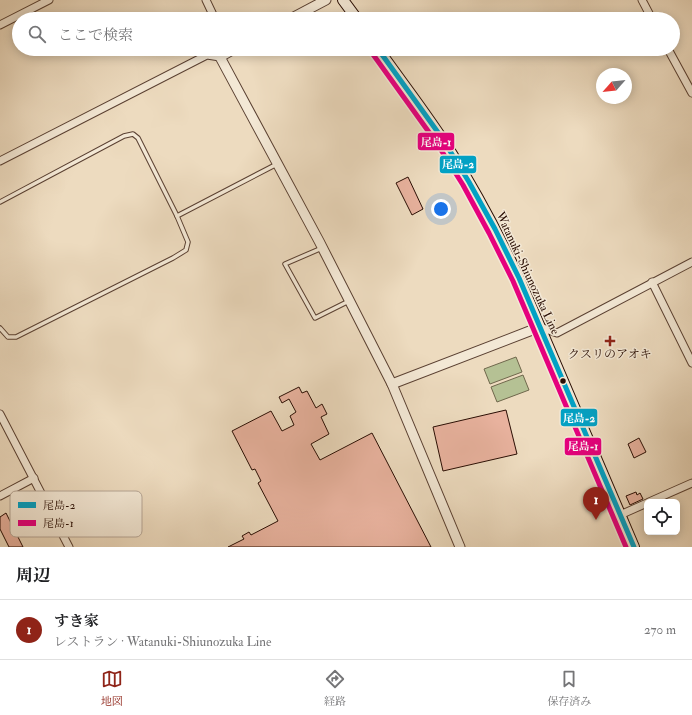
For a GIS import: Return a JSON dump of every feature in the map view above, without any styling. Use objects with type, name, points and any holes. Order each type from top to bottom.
[{"type":"main road","points":[[343,0],[351,12]]},
{"type":"main road","name":"Watanuki-Shiunozuka Line","points":[[383,56],[433,126],[470,183],[503,244],[634,547]]},
{"type":"street","points":[[23,12],[49,0]]},
{"type":"street","points":[[206,0],[212,12]]},
{"type":"street","points":[[303,12],[326,0]]},
{"type":"street","points":[[642,0],[648,12]]},
{"type":"street","points":[[1,22],[12,17]]},
{"type":"street","points":[[0,161],[205,56]]},
{"type":"street","points":[[214,56],[220,57],[278,164],[392,384],[460,547]]},
{"type":"street","points":[[672,56],[692,93]]},
{"type":"street","points":[[392,384],[540,327],[557,333],[692,262]]},
{"type":"street","points":[[652,282],[692,363]]},
{"type":"street","points":[[0,414],[41,491]]},
{"type":"street","points":[[0,496],[34,478]]},
{"type":"street","points":[[655,499],[692,483]]},
{"type":"street","points":[[620,514],[644,504]]},
{"type":"street","points":[[64,537],[69,547]]},
{"type":"lane","points":[[0,202],[124,136],[133,134],[138,138],[177,216],[188,242],[186,250],[173,258],[16,337],[8,338],[0,328]]},
{"type":"lane","points":[[177,216],[278,164]]},
{"type":"lane","points":[[322,248],[285,264],[315,318],[350,301]]},
{"type":"green space","points":[[516,357],[522,372],[490,384],[484,369]]},
{"type":"green space","points":[[523,375],[529,390],[497,402],[491,387]]},
{"type":"building","points":[[408,177],[423,209],[412,215],[396,183]]},
{"type":"building","points":[[299,387],[302,393],[307,391],[316,408],[322,404],[327,414],[321,417],[329,434],[311,444],[320,460],[372,433],[431,547],[228,547],[244,539],[242,536],[249,532],[251,535],[278,521],[258,483],[261,481],[255,469],[252,470],[232,431],[271,411],[282,431],[294,425],[290,416],[296,412],[289,399],[282,403],[279,397]]},
{"type":"building","points":[[506,410],[517,454],[443,471],[433,427]]},
{"type":"building","points":[[639,438],[646,452],[634,458],[628,444]]},
{"type":"building","points":[[636,492],[637,495],[640,493],[643,499],[630,505],[626,496]]},
{"type":"building","points":[[6,513],[10,521],[10,537],[18,537],[23,547],[9,547],[0,529],[0,517]]},
{"type":"transit line","name":"尾島-1","points":[[374,56],[436,142],[463,185],[489,233],[513,281],[626,547]]},
{"type":"transit line","name":"尾島-2","points":[[383,56],[442,138],[495,229],[519,278],[634,547]]},
{"type":"place","name":"クスリのアオキ","points":[[610,341]]},
{"type":"place","name":"すき家","points":[[596,520]]}]
